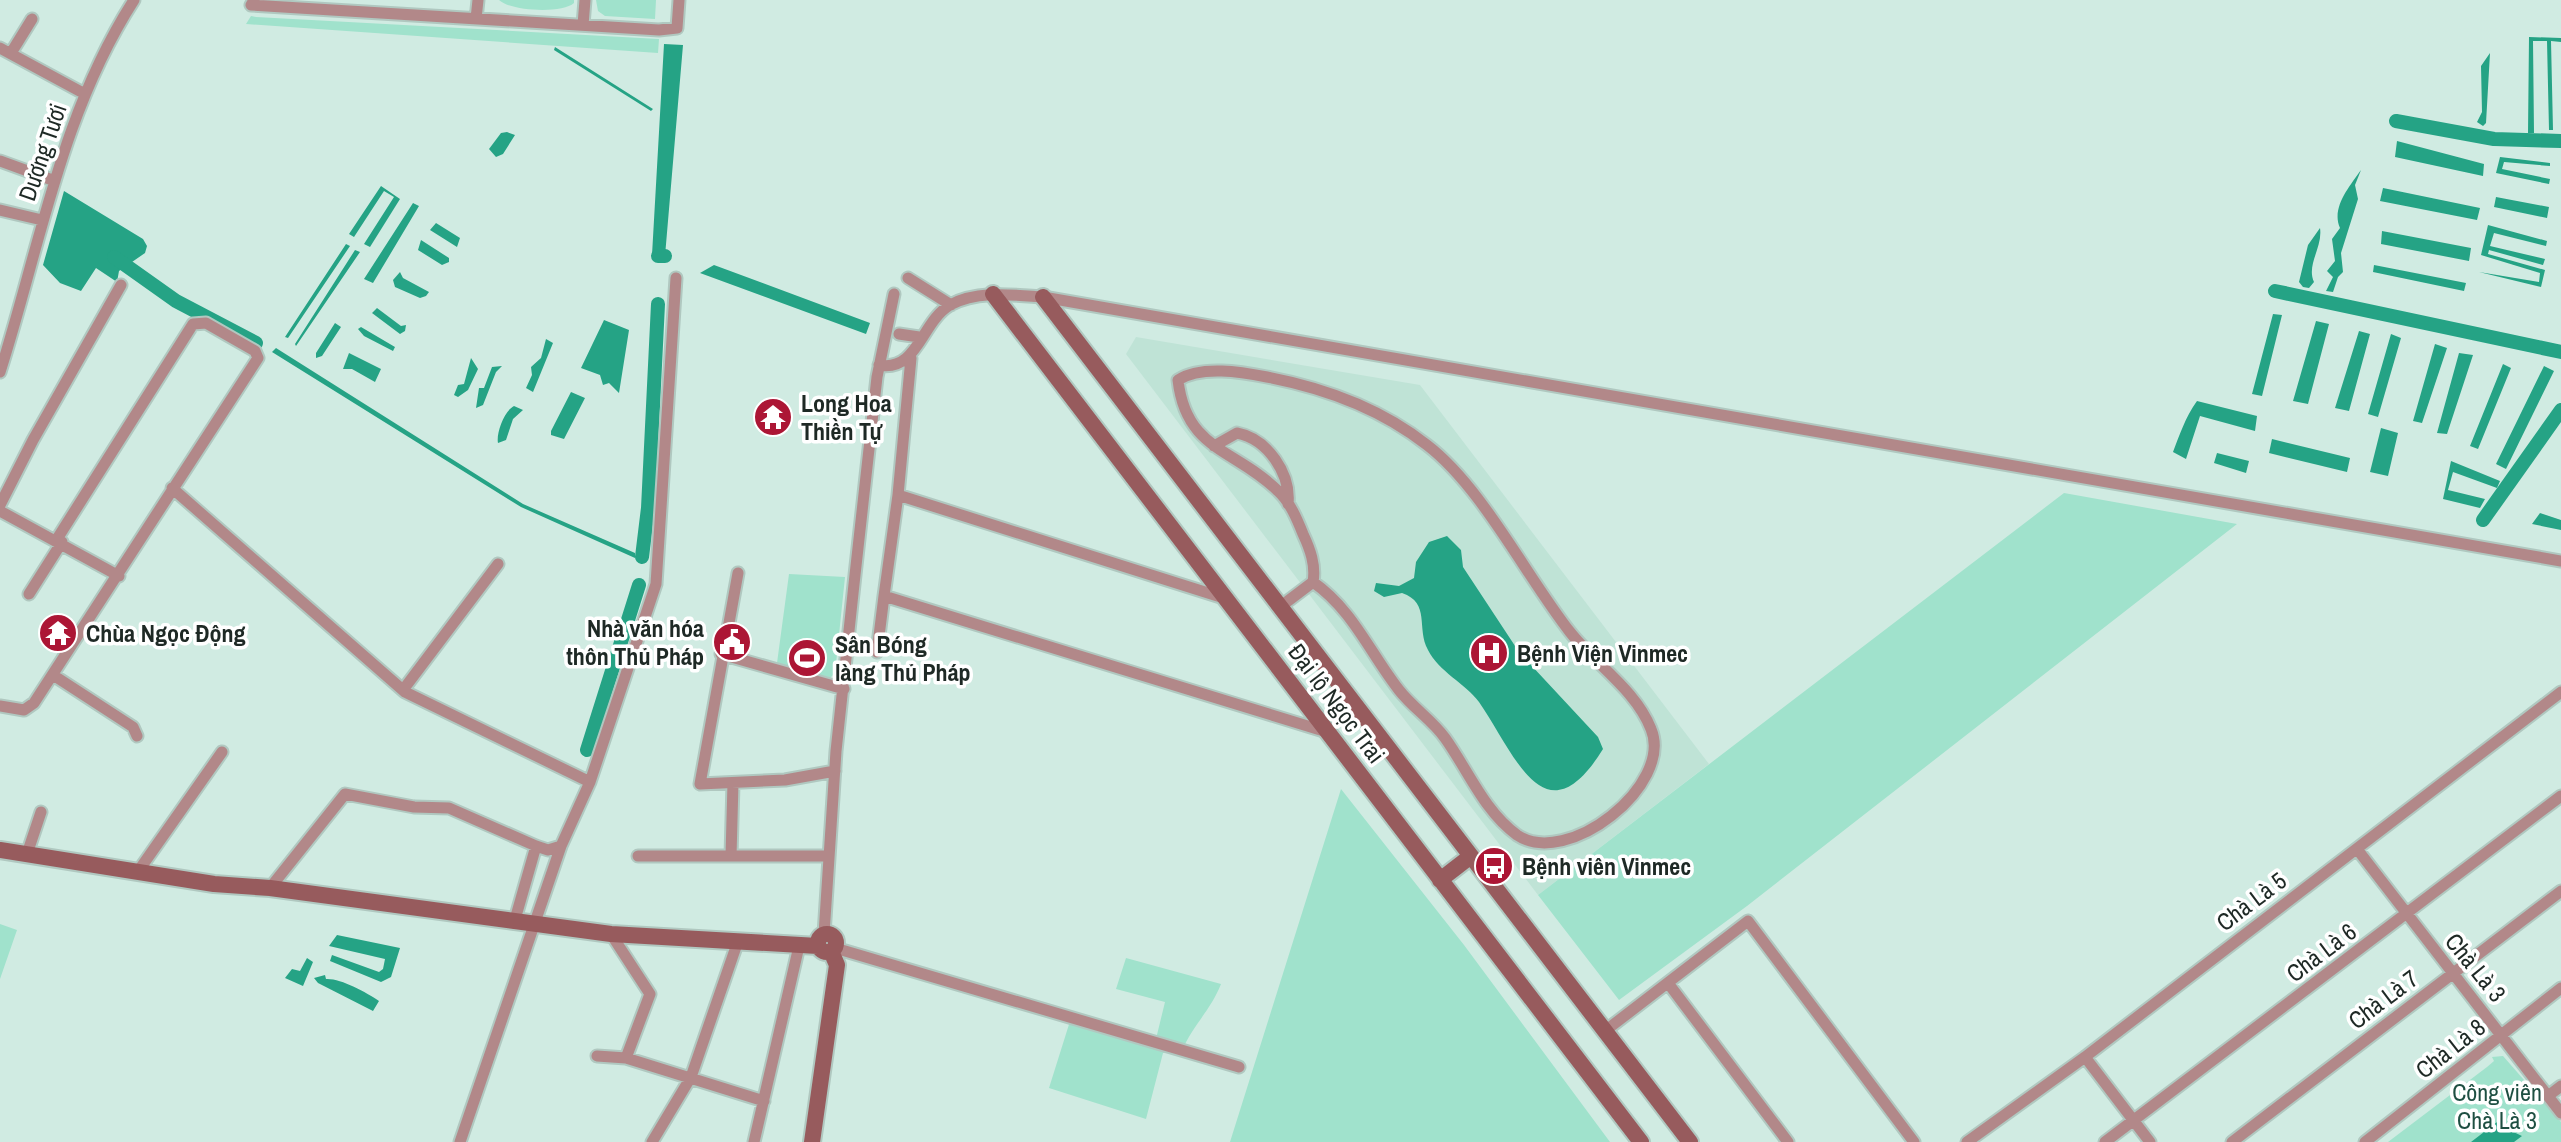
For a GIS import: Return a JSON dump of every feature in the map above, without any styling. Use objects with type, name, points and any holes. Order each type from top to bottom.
[{"type":"main road","name":"Đại lộ Ngọc Trai","points":[[993,294],[1641,1142]]},
{"type":"main road","name":"Đại lộ Ngọc Trai","points":[[1043,297],[1690,1142]]},
{"type":"main road","points":[[0,850],[137,873],[270,888],[514,923],[611,934],[799,946],[827,945],[837,962],[836,978],[812,1142]]},
{"type":"main road","points":[[1440,880],[1471,856]]},
{"type":"street","name":"Dương Tươi","points":[[0,372],[4,347],[42,220],[85,94],[134,0]]},
{"type":"street","points":[[476,19],[478,0]]},
{"type":"street","points":[[583,25],[585,0]]},
{"type":"street","points":[[249,2],[659,30],[677,28],[679,0]]},
{"type":"street","points":[[32,19],[5,50],[85,94]]},
{"type":"street","points":[[0,161],[55,181]]},
{"type":"street","points":[[0,210],[42,220]]},
{"type":"street","points":[[460,1142],[561,846],[590,782],[658,573],[676,278]]},
{"type":"street","points":[[908,278],[951,305]]},
{"type":"street","points":[[119,576],[0,508],[33,440],[121,285]]},
{"type":"street","points":[[894,294],[879,365],[835,771],[827,945],[1239,1067]]},
{"type":"street","points":[[877,652],[898,495],[911,358],[919,337],[951,305],[993,294],[1043,297],[2561,561]]},
{"type":"street","points":[[0,706],[21,711],[30,708],[119,576],[172,488],[258,358],[255,351],[206,323],[193,324],[188,329],[29,594]]},
{"type":"street","points":[[899,334],[919,337]]},
{"type":"street","points":[[879,365],[895,365],[911,358]]},
{"type":"street","points":[[1187,374],[1251,374],[1312,386],[1375,411],[1429,446],[1472,492],[1573,635],[1630,696],[1651,728],[1656,747],[1653,765],[1643,784],[1607,819],[1568,840],[1538,844],[1517,835],[1490,808],[1444,738],[1394,683],[1350,617],[1332,595],[1313,582],[1310,550],[1278,490],[1214,446],[1189,422],[1180,398],[1178,380],[1187,374]]},
{"type":"street","points":[[1214,446],[1237,433],[1260,442],[1286,476],[1288,504]]},
{"type":"street","points":[[172,488],[403,690],[590,782]]},
{"type":"street","points":[[898,495],[974,514],[1228,599]]},
{"type":"street","points":[[403,690],[498,564]]},
{"type":"street","points":[[738,573],[700,784],[785,780],[835,771]]},
{"type":"street","points":[[1280,607],[1313,582]]},
{"type":"street","points":[[884,596],[1328,732]]},
{"type":"street","points":[[721,654],[844,689]]},
{"type":"street","points":[[53,675],[133,727],[137,736]]},
{"type":"street","name":"Chà Là 5","points":[[1967,1142],[2085,1057],[2561,692]]},
{"type":"street","points":[[137,873],[222,752]]},
{"type":"street","points":[[731,856],[733,783]]},
{"type":"street","points":[[270,888],[345,794],[414,807],[449,808],[536,846],[548,850],[561,846]]},
{"type":"street","name":"Chà Là 6","points":[[2105,1142],[2561,796]]},
{"type":"street","points":[[27,854],[41,812]]},
{"type":"street","points":[[514,923],[536,846]]},
{"type":"street","name":"Chà Là 3","points":[[2357,849],[2561,1113]]},
{"type":"street","points":[[638,856],[829,856]]},
{"type":"street","name":"Chà Là 7","points":[[2232,1142],[2561,891]]},
{"type":"street","points":[[1605,1031],[1748,921],[1914,1142]]},
{"type":"street","points":[[611,934],[650,994],[626,1058]]},
{"type":"street","points":[[652,1142],[691,1077],[738,941]]},
{"type":"street","points":[[754,1142],[799,946]]},
{"type":"street","points":[[1668,983],[1788,1142]]},
{"type":"street","name":"Chà Là 8","points":[[2365,1142],[2561,988]]},
{"type":"street","points":[[597,1056],[626,1058],[764,1101]]},
{"type":"street","points":[[2085,1057],[2150,1142]]},
{"type":"street","points":[[2548,1096],[2561,1086]]},
{"type":"shaded area","points":[[2529,37],[2561,38],[2561,42],[2551,41],[2553,130],[2549,130],[2547,41],[2533,41],[2534,133],[2528,133]]},
{"type":"shaded area","points":[[664,44],[683,45],[665,256],[652,255]]},
{"type":"shaded area","points":[[555,47],[653,109],[651,111],[554,50]]},
{"type":"shaded area","points":[[2490,53],[2486,123],[2483,126],[2477,122],[2482,112],[2481,66]]},
{"type":"shaded area","points":[[501,133],[515,135],[503,154],[496,157],[489,149]]},
{"type":"shaded area","points":[[2397,141],[2484,164],[2483,176],[2395,157]]},
{"type":"shaded area","points":[[2500,157],[2550,163],[2550,166],[2504,162],[2502,169],[2550,179],[2549,184],[2496,173]]},
{"type":"shaded area","points":[[2361,170],[2355,185],[2358,199],[2341,253],[2343,272],[2333,292],[2326,291],[2333,277],[2327,271],[2335,261],[2332,239],[2340,228],[2340,205]]},
{"type":"shaded area","points":[[381,186],[400,199],[370,247],[364,244],[394,197],[384,191],[354,237],[349,234]]},
{"type":"shaded area","points":[[2383,188],[2480,208],[2477,220],[2380,201]]},
{"type":"shaded area","points":[[64,191],[143,239],[147,246],[145,253],[119,271],[117,282],[96,268],[81,291],[60,283],[43,265]]},
{"type":"shaded area","points":[[2496,197],[2549,207],[2547,218],[2494,207]]},
{"type":"shaded area","points":[[413,203],[419,206],[373,283],[364,279]]},
{"type":"shaded area","points":[[436,223],[460,238],[457,247],[430,230]]},
{"type":"shaded area","points":[[2488,225],[2547,241],[2546,246],[2494,233],[2490,246],[2545,259],[2543,265],[2489,250],[2488,254],[2545,270],[2541,287],[2479,272],[2539,282],[2540,273],[2481,255]]},
{"type":"shaded area","points":[[2320,228],[2312,269],[2314,282],[2309,288],[2303,287],[2299,282],[2308,245]]},
{"type":"shaded area","points":[[2382,231],[2471,248],[2469,261],[2381,244]]},
{"type":"shaded area","points":[[421,240],[449,258],[449,262],[442,265],[418,250]]},
{"type":"shaded area","points":[[346,244],[350,246],[288,338],[285,337]]},
{"type":"shaded area","points":[[355,250],[360,252],[296,346],[295,344]]},
{"type":"shaded area","points":[[714,265],[870,323],[866,334],[700,273]]},
{"type":"shaded area","points":[[2374,265],[2466,283],[2464,291],[2373,272]]},
{"type":"shaded area","points":[[400,272],[403,278],[429,292],[426,296],[420,298],[395,287],[393,280]]},
{"type":"shaded area","points":[[377,308],[401,326],[406,325],[405,331],[400,334],[372,313]]},
{"type":"shaded area","points":[[2273,314],[2282,315],[2262,396],[2252,394]]},
{"type":"shaded area","points":[[604,320],[629,330],[619,393],[609,383],[603,385],[600,375],[581,368]]},
{"type":"shaded area","points":[[2316,321],[2329,324],[2308,404],[2293,401]]},
{"type":"shaded area","points":[[335,323],[341,327],[322,356],[316,358],[316,353]]},
{"type":"shaded area","points":[[361,327],[395,347],[393,351],[364,336],[358,329]]},
{"type":"shaded area","points":[[2359,331],[2370,334],[2349,411],[2335,408]]},
{"type":"shaded area","points":[[2391,334],[2401,338],[2378,417],[2368,414]]},
{"type":"shaded area","name":"Bệnh Viện Vinmec","points":[[1136,337],[1420,385],[1709,764],[1538,895],[1126,354]]},
{"type":"shaded area","points":[[546,339],[553,343],[533,392],[526,388],[532,375],[531,367],[541,358]]},
{"type":"shaded area","points":[[2435,344],[2447,348],[2422,423],[2413,421]]},
{"type":"shaded area","points":[[276,348],[523,504],[635,553],[635,558],[521,507],[272,352]]},
{"type":"shaded area","points":[[349,353],[381,369],[375,382],[352,369],[343,369]]},
{"type":"shaded area","points":[[2459,353],[2473,355],[2447,434],[2437,433]]},
{"type":"shaded area","points":[[471,358],[478,369],[468,390],[458,397],[454,395],[458,385],[464,384]]},
{"type":"shaded area","points":[[2503,364],[2511,368],[2478,449],[2470,446]]},
{"type":"shaded area","points":[[502,366],[496,372],[483,405],[476,408],[479,388],[484,388],[492,367]]},
{"type":"shaded area","points":[[2544,366],[2554,371],[2506,469],[2496,464]]},
{"type":"shaded area","points":[[571,392],[585,398],[564,439],[551,435],[551,431]]},
{"type":"shaded area","points":[[2197,401],[2257,416],[2255,431],[2200,416],[2186,459],[2173,452]]},
{"type":"shaded area","points":[[514,406],[523,410],[513,419],[506,440],[498,443],[502,423]]},
{"type":"shaded area","points":[[2381,428],[2398,433],[2388,476],[2370,472]]},
{"type":"shaded area","points":[[2272,439],[2350,458],[2347,472],[2269,453]]},
{"type":"shaded area","points":[[2217,453],[2249,461],[2246,473],[2214,463]]},
{"type":"shaded area","points":[[2451,461],[2500,481],[2497,488],[2453,472],[2448,490],[2485,499],[2480,508],[2443,499]]},
{"type":"shaded area","points":[[2540,513],[2561,520],[2561,530],[2532,524]]},
{"type":"shaded area","points":[[1447,536],[1461,550],[1463,567],[1519,652],[1598,737],[1603,749],[1582,776],[1564,789],[1548,789],[1533,780],[1519,765],[1479,702],[1433,658],[1425,642],[1417,603],[1402,593],[1384,597],[1374,591],[1376,583],[1399,586],[1414,578],[1416,562],[1429,542]]},
{"type":"shaded area","points":[[337,935],[400,948],[391,977],[381,982],[330,961],[332,955],[379,972],[383,969],[385,959],[329,946]]},
{"type":"shaded area","points":[[307,958],[313,962],[303,986],[285,978],[292,969],[300,971]]},
{"type":"shaded area","points":[[325,975],[326,979],[345,983],[379,1001],[373,1011],[318,983],[314,978]]},
{"type":"shaded area","points":[[2505,1116],[2507,1129],[2522,1136],[2514,1142],[2471,1142]]},
{"type":"green space","points":[[499,0],[574,0],[574,3],[559,9],[536,10],[514,7]]},
{"type":"green space","points":[[596,0],[656,0],[655,19],[605,16],[598,11]]},
{"type":"green space","points":[[251,16],[659,39],[658,53],[246,24]]},
{"type":"green space","points":[[2064,493],[2237,524],[1747,906],[1619,1000],[1538,895]]},
{"type":"green space","points":[[789,574],[845,577],[835,673],[830,678],[777,663]]},
{"type":"green space","points":[[1341,789],[1464,945],[1610,1142],[1230,1142]]},
{"type":"green space","points":[[0,924],[17,930],[0,979]]},
{"type":"green space","points":[[1126,958],[1221,984],[1182,1051],[1163,1053],[1146,1119],[1049,1088],[1071,1018],[1155,1043],[1165,1002],[1116,989]]},
{"type":"green space","name":"Công viên Chà Là 3","points":[[2503,1056],[2561,1122],[2561,1142],[2388,1142],[2487,1067],[2494,1061],[2492,1057]]},
{"type":"waterway","points":[[2396,121],[2494,139],[2561,141]]},
{"type":"waterway","points":[[658,256],[665,256]]},
{"type":"waterway","points":[[114,257],[176,301],[256,343]]},
{"type":"waterway","points":[[2275,291],[2561,352]]},
{"type":"waterway","points":[[642,557],[648,508],[658,304]]},
{"type":"waterway","points":[[2483,520],[2561,410]]},
{"type":"waterway","points":[[587,750],[639,585]]},
{"type":"place","name":"Long Hoa Thiền Tự","points":[[773,417]]},
{"type":"place","name":"Chùa Ngọc Động","points":[[58,633]]},
{"type":"place","name":"Nhà văn hóa thôn Thủ Pháp","points":[[732,642]]},
{"type":"place","name":"Bệnh Viện Vinmec","points":[[1489,653]]},
{"type":"place","name":"Sân Bóng làng Thủ Pháp","points":[[807,658]]},
{"type":"place","name":"Bệnh viên Vinmec","points":[[1494,866]]}]
